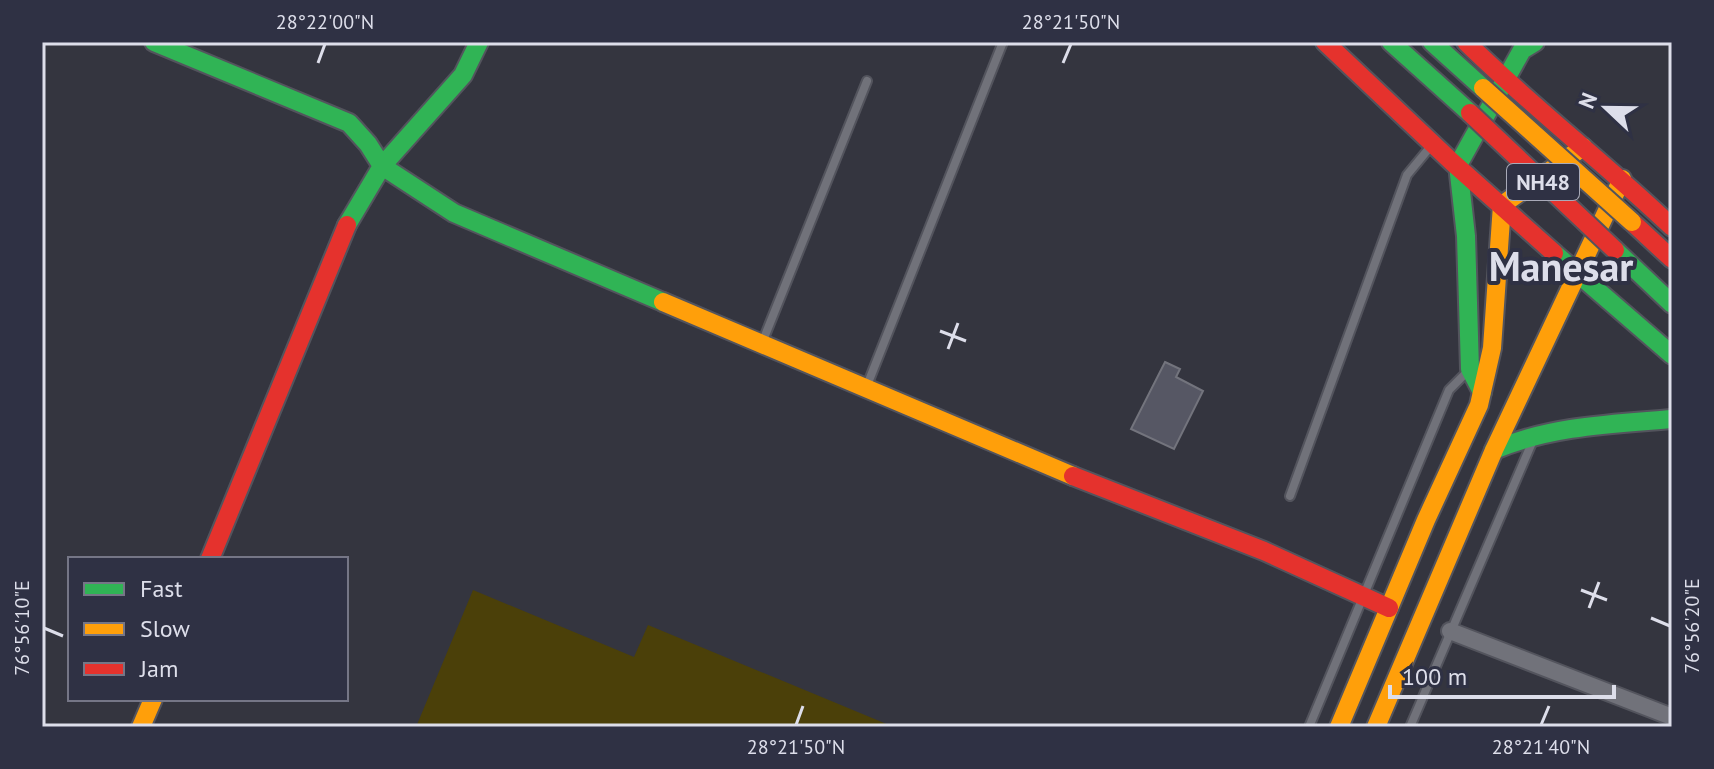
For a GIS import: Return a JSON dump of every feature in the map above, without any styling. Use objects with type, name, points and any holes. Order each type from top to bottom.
[{"type":"main road","points":[[154,42],[349,123],[382,166],[454,213],[1076,477],[1264,551],[1389,608]]},
{"type":"main road","points":[[211,557],[345,229],[382,166],[463,75],[479,42]]},
{"type":"main road","points":[[1325,42],[1432,144],[1672,355]]},
{"type":"main road","name":"NH48","points":[[1391,42],[1672,304]]},
{"type":"main road","name":"NH48","points":[[1432,42],[1672,259]]},
{"type":"main road","points":[[1466,42],[1505,80],[1671,224]]},
{"type":"main road","points":[[1482,392],[1470,369],[1466,236],[1458,165],[1526,45]]},
{"type":"main road","points":[[1502,205],[1583,147]]},
{"type":"main road","points":[[1376,727],[1494,450],[1622,179]]},
{"type":"main road","points":[[1339,727],[1479,405],[1492,348],[1502,205]]},
{"type":"main road","points":[[1494,450],[1536,434],[1672,419]]},
{"type":"main road","points":[[141,727],[152,701]]},
{"type":"street","points":[[1450,631],[1672,717]]},
{"type":"lane","points":[[866,388],[1003,42]]},
{"type":"lane","points":[[762,344],[867,81]]},
{"type":"lane","points":[[1290,496],[1407,175],[1432,144]]},
{"type":"lane","points":[[1309,727],[1449,390],[1470,369]]},
{"type":"lane","points":[[1410,727],[1536,434]]},
{"type":"shaded area","points":[[473,590],[634,657],[648,625],[889,725],[416,727]]},
{"type":"building","points":[[1165,362],[1180,369],[1176,377],[1203,391],[1174,449],[1131,429]]},
{"type":"traffic: fast","points":[[154,42],[349,123],[382,166],[454,213],[663,302]]},
{"type":"traffic: fast","points":[[347,225],[382,166],[463,75],[479,42]]},
{"type":"traffic: fast","points":[[1391,42],[1470,113]]},
{"type":"traffic: fast","points":[[1432,42],[1483,88]]},
{"type":"traffic: fast","points":[[1482,392],[1470,369],[1466,236],[1458,165],[1522,50],[1535,42]]},
{"type":"traffic: fast","points":[[1615,250],[1672,304]]},
{"type":"traffic: fast","points":[[1554,253],[1672,355]]},
{"type":"traffic: fast","points":[[1494,450],[1559,431],[1672,419]]},
{"type":"traffic: slow","points":[[1483,88],[1632,222]]},
{"type":"traffic: slow","points":[[1339,727],[1426,520],[1479,405],[1492,348],[1502,205],[1583,147]]},
{"type":"traffic: slow","points":[[1376,727],[1494,450],[1622,179]]},
{"type":"traffic: slow","points":[[663,302],[1073,476]]},
{"type":"traffic: slow","points":[[141,727],[152,701]]},
{"type":"traffic: jam","points":[[1325,42],[1554,253]]},
{"type":"traffic: jam","points":[[1466,42],[1672,227]]},
{"type":"traffic: jam","points":[[1470,113],[1615,250]]},
{"type":"traffic: jam","points":[[1632,222],[1672,259]]},
{"type":"traffic: jam","points":[[211,557],[347,225]]},
{"type":"traffic: jam","points":[[1073,476],[1264,551],[1389,608]]},
{"type":"district","name":"Manesar","points":[[1561,267]]}]
